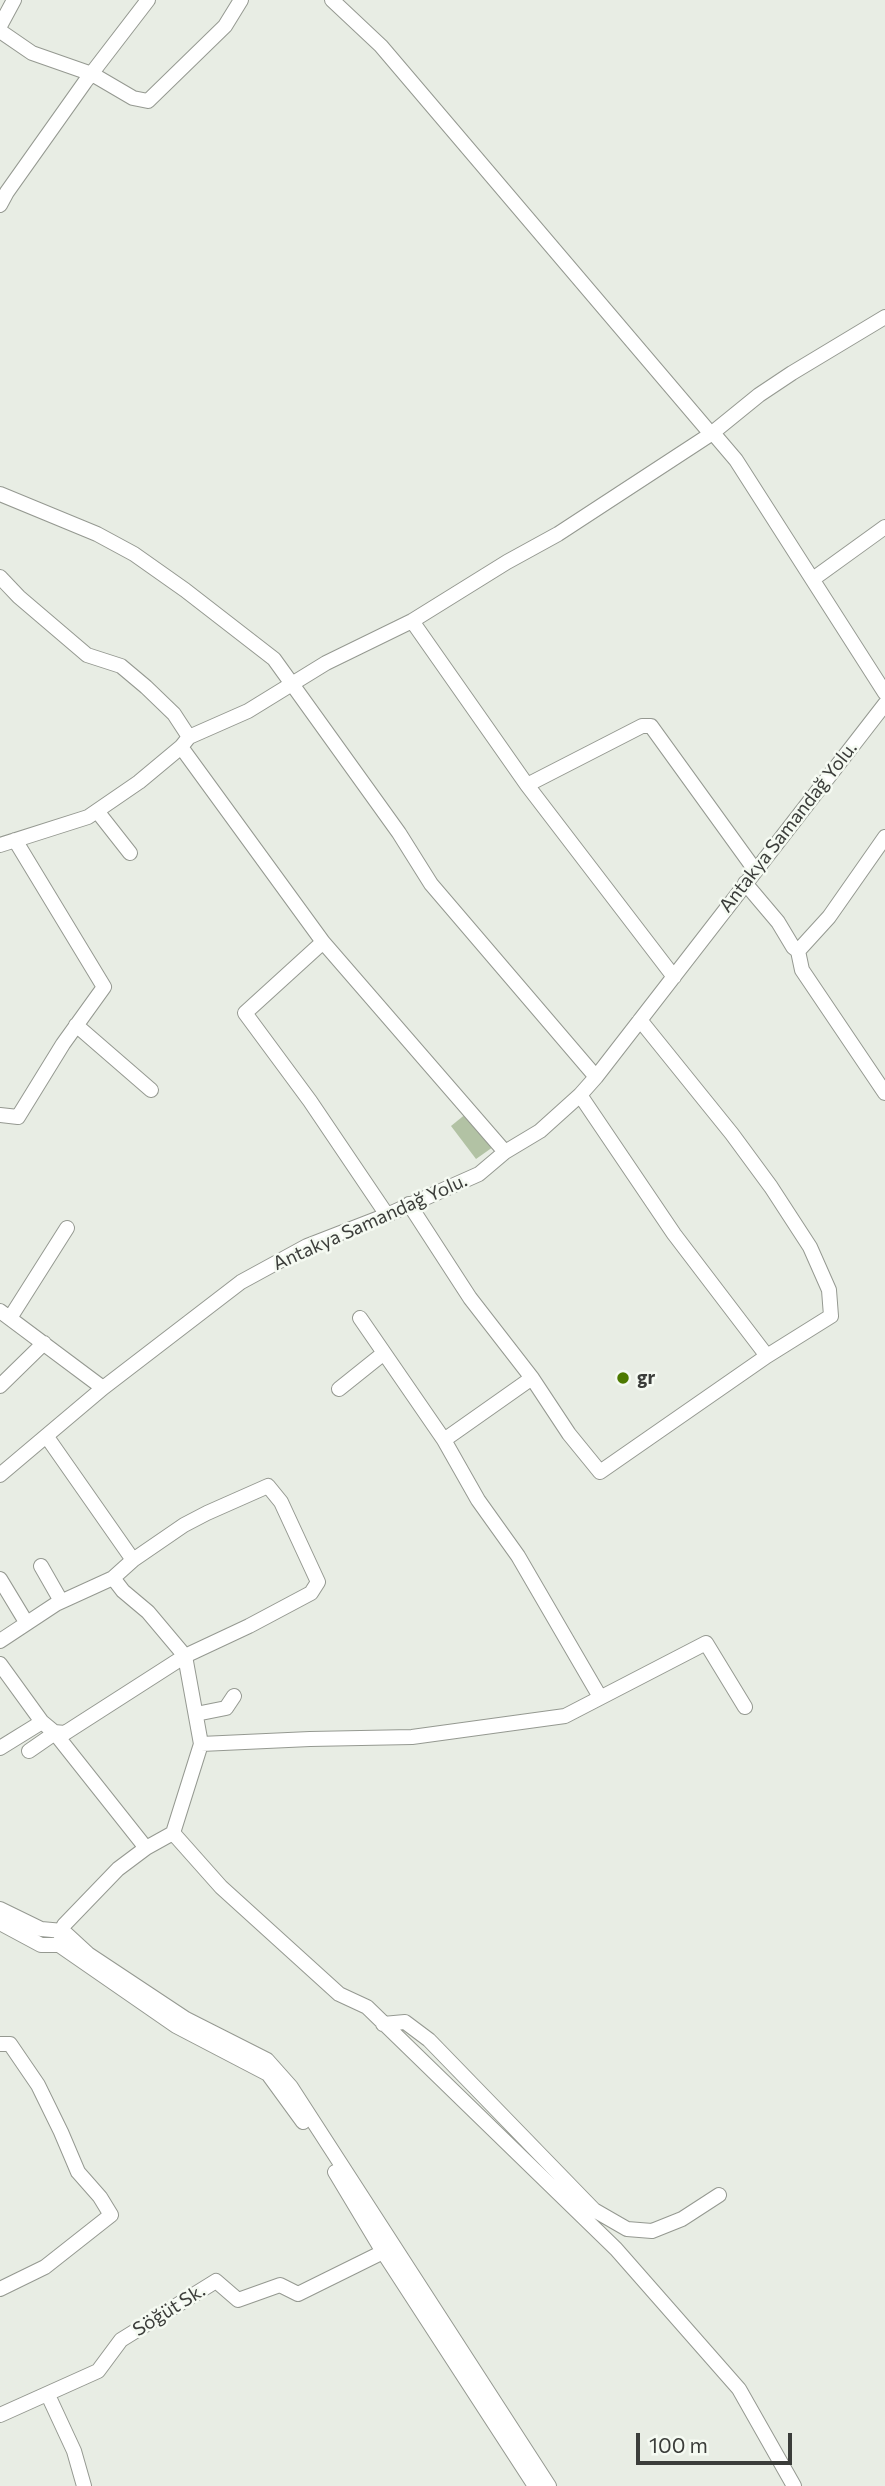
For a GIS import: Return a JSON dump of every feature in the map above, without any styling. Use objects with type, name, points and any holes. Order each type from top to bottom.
[{"type":"street","points":[[14,0],[0,28],[33,52],[92,74],[133,97],[148,101],[225,26],[241,0]]},
{"type":"street","points":[[0,205],[148,0]]},
{"type":"street","points":[[332,0],[381,46],[736,460],[885,693]]},
{"type":"street","points":[[0,845],[88,817],[139,782],[185,742],[248,711],[326,663],[412,621],[558,534],[712,434],[792,373],[885,317]]},
{"type":"street","points":[[0,494],[97,534],[134,554],[274,659],[399,833],[431,884],[596,1077]]},
{"type":"street","points":[[813,579],[885,527]]},
{"type":"street","points":[[0,577],[19,597],[87,655],[121,666],[174,714],[185,742],[323,942],[505,1152]]},
{"type":"street","points":[[412,621],[527,785],[674,977]]},
{"type":"street","name":"Antakya Samandağ Yolu.","points":[[0,1475],[103,1388],[241,1282],[307,1246],[387,1215],[479,1174],[505,1152],[540,1131],[596,1077],[885,704]]},
{"type":"street","points":[[527,785],[642,726],[651,726],[755,870]]},
{"type":"street","points":[[97,811],[130,853]]},
{"type":"street","points":[[798,951],[829,917],[885,836]]},
{"type":"street","points":[[0,1115],[18,1116],[104,987],[15,840]]},
{"type":"street","points":[[745,883],[798,951],[802,970],[885,1093]]},
{"type":"street","points":[[323,942],[245,1013],[310,1101],[387,1215]]},
{"type":"street","points":[[409,1204],[470,1298],[600,1472],[766,1356],[831,1316],[829,1290],[810,1247],[732,1134],[640,1020]]},
{"type":"street","points":[[76,1026],[151,1090]]},
{"type":"street","points":[[580,1095],[674,1234],[766,1356]]},
{"type":"street","points":[[67,1228],[5,1315],[103,1388]]},
{"type":"street","points":[[360,1318],[444,1440],[478,1500],[518,1556],[600,1697]]},
{"type":"street","points":[[0,1386],[44,1343]]},
{"type":"street","points":[[339,1389],[384,1353]]},
{"type":"street","points":[[444,1440],[532,1378]]},
{"type":"street","points":[[47,1437],[133,1560]]},
{"type":"street","points":[[0,1642],[61,1601],[113,1578],[133,1560],[184,1525],[268,1486],[281,1502],[318,1583],[311,1593],[185,1656],[65,1732],[55,1732],[29,1751]]},
{"type":"street","points":[[41,1566],[61,1601]]},
{"type":"street","points":[[61,1938],[64,1926],[118,1870],[146,1848],[173,1833],[201,1744],[185,1656],[148,1612],[123,1591],[113,1578]]},
{"type":"street","points":[[0,1579],[26,1622]]},
{"type":"street","points":[[201,1744],[412,1737],[565,1716],[706,1643],[745,1707]]},
{"type":"street","points":[[0,1664],[41,1722],[55,1732],[146,1848]]},
{"type":"street","points":[[196,1714],[226,1708],[234,1696]]},
{"type":"street","points":[[0,1748],[41,1722]]},
{"type":"street","points":[[173,1833],[221,1887],[339,1994],[367,2007],[616,2249],[739,2389],[794,2486]]},
{"type":"street","points":[[0,1909],[61,1938],[186,2019],[267,2060],[291,2087],[550,2486]]},
{"type":"street","points":[[0,1923],[41,1945],[61,1938]]},
{"type":"street","points":[[61,1938],[176,2026],[268,2074],[310,2130],[383,2252],[535,2486]]},
{"type":"street","points":[[383,2024],[405,2022],[429,2040],[594,2210],[627,2229],[652,2231],[682,2219],[719,2195]]},
{"type":"street","points":[[0,2044],[9,2044],[38,2085],[78,2172],[100,2197],[111,2215],[45,2267],[0,2289]]},
{"type":"street","name":"Söğüt Sk.","points":[[0,2415],[98,2371],[121,2340],[216,2281],[238,2300],[280,2285],[299,2294],[383,2252]]},
{"type":"street","points":[[48,2395],[74,2451],[84,2486]]},
{"type":"green space","points":[[467,1113],[493,1147],[476,1159],[451,1126]]},
{"type":"place","name":"gr","points":[[623,1378]]}]
